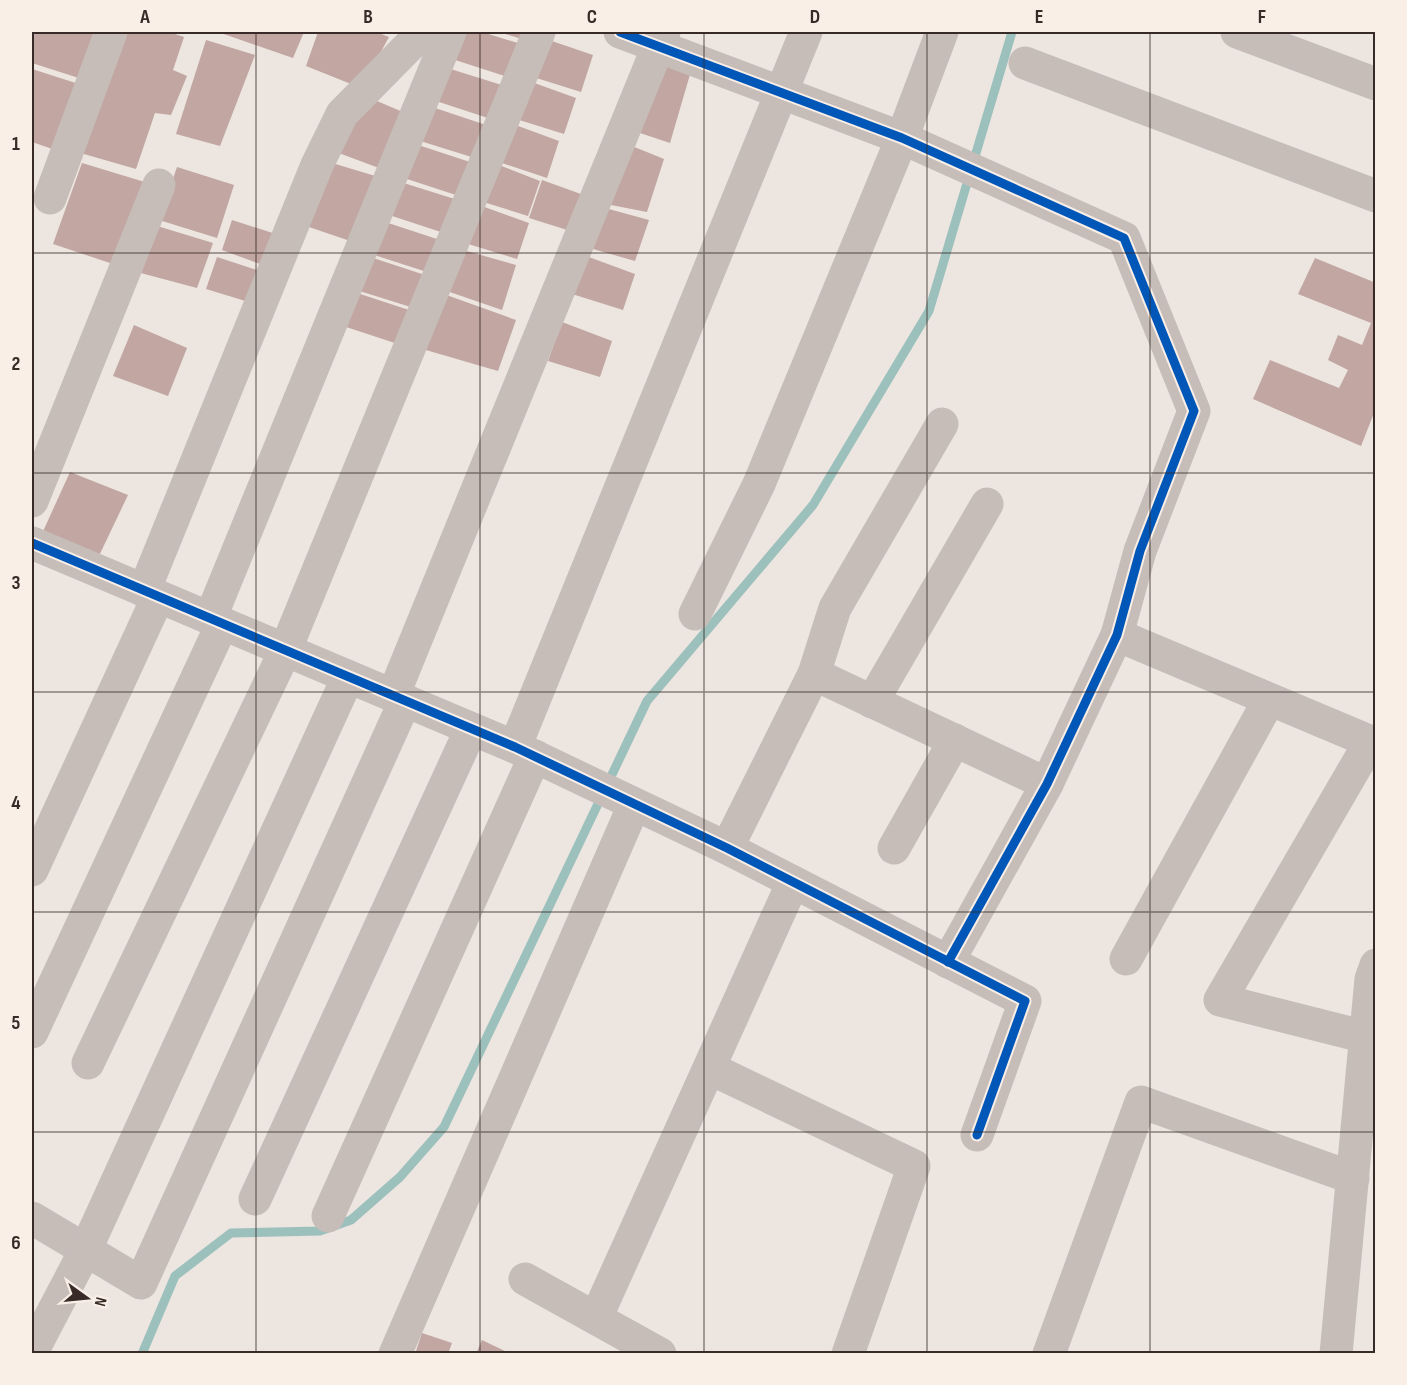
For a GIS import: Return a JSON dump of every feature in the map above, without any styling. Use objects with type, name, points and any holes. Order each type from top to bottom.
[{"type":"street","points":[[50,198],[111,32]]},
{"type":"street","points":[[32,870],[151,594],[317,165],[342,114],[412,44],[430,32]]},
{"type":"street","points":[[32,1032],[216,621],[450,32]]},
{"type":"street","points":[[87,1063],[285,651],[539,32]]},
{"type":"street","points":[[620,32],[662,39],[782,93],[902,138],[1124,238],[1194,411],[1140,551],[1117,635],[1047,784],[948,962]]},
{"type":"street","points":[[328,1216],[525,752],[806,32]]},
{"type":"street","points":[[695,614],[759,484],[902,138],[942,32]]},
{"type":"street","points":[[1237,32],[1376,84]]},
{"type":"street","points":[[32,1218],[141,1283],[399,698],[662,39]]},
{"type":"street","points":[[1025,63],[1376,196]]},
{"type":"street","points":[[32,501],[159,185]]},
{"type":"street","points":[[727,849],[814,674],[835,608],[942,424]]},
{"type":"street","points":[[872,702],[987,504]]},
{"type":"street","points":[[32,543],[525,752],[727,849],[1025,1001],[977,1134]]},
{"type":"street","points":[[1117,635],[1373,743],[1220,1000],[1366,1037]]},
{"type":"street","points":[[814,674],[1047,784]]},
{"type":"street","points":[[32,1352],[86,1249],[348,677]]},
{"type":"street","points":[[1126,958],[1269,700]]},
{"type":"street","points":[[255,1199],[471,729]]},
{"type":"street","points":[[894,848],[955,740]]},
{"type":"street","points":[[395,1353],[619,798]]},
{"type":"street","points":[[596,1318],[793,882]]},
{"type":"street","points":[[1336,1353],[1371,979],[1376,965]]},
{"type":"street","points":[[709,1068],[914,1166],[848,1353]]},
{"type":"street","points":[[1049,1353],[1141,1102],[1353,1178]]},
{"type":"street","points":[[525,1279],[660,1353]]},
{"type":"building","points":[[35,32],[101,32],[85,80],[32,63],[32,42]]},
{"type":"building","points":[[120,32],[169,32],[184,37],[173,70],[187,76],[171,115],[155,113],[136,169],[77,152]]},
{"type":"building","points":[[218,32],[304,32],[293,58]]},
{"type":"building","points":[[318,32],[376,32],[389,37],[361,88],[306,66]]},
{"type":"building","points":[[455,32],[482,32],[524,45],[514,79],[446,57]]},
{"type":"building","points":[[499,32],[535,32],[531,42]]},
{"type":"building","points":[[543,38],[593,55],[581,92],[530,76]]},
{"type":"building","points":[[206,40],[255,55],[220,146],[176,134]]},
{"type":"building","points":[[659,62],[691,71],[670,143],[631,130]]},
{"type":"building","points":[[441,66],[508,87],[497,121],[430,99]]},
{"type":"building","points":[[32,69],[85,86],[64,153],[32,142]]},
{"type":"building","points":[[526,80],[576,98],[564,134],[513,118]]},
{"type":"building","points":[[365,96],[410,115],[387,171],[336,152]]},
{"type":"building","points":[[426,105],[492,127],[481,160],[414,139]]},
{"type":"building","points":[[510,123],[559,141],[547,178],[496,161]]},
{"type":"building","points":[[409,142],[476,164],[465,198],[398,176]]},
{"type":"building","points":[[627,144],[664,159],[647,212],[606,204]]},
{"type":"building","points":[[491,162],[540,181],[528,216],[477,200]]},
{"type":"building","points":[[82,163],[148,183],[116,265],[53,244]]},
{"type":"building","points":[[332,163],[382,178],[356,243],[309,227]]},
{"type":"building","points":[[177,167],[234,185],[217,238],[159,220]]},
{"type":"building","points":[[394,180],[461,201],[450,235],[383,213]]},
{"type":"building","points":[[542,180],[592,198],[580,234],[529,218]]},
{"type":"building","points":[[479,205],[529,223],[517,259],[465,243]]},
{"type":"building","points":[[605,208],[649,220],[635,261],[593,249]]},
{"type":"building","points":[[376,219],[443,241],[433,274],[365,252]]},
{"type":"building","points":[[232,220],[282,236],[268,267],[222,250]]},
{"type":"building","points":[[154,225],[213,243],[197,288],[137,272]]},
{"type":"building","points":[[456,248],[516,265],[502,310],[441,289]]},
{"type":"building","points":[[361,254],[428,276],[417,309],[350,288]]},
{"type":"building","points":[[586,256],[635,274],[623,310],[572,294]]},
{"type":"building","points":[[217,257],[263,272],[252,303],[206,289]]},
{"type":"building","points":[[1315,258],[1376,283],[1376,408],[1361,446],[1253,399],[1270,360],[1339,388],[1348,370],[1328,360],[1338,335],[1362,345],[1371,323],[1298,294]]},
{"type":"building","points":[[348,290],[415,312],[404,346],[337,324]]},
{"type":"building","points":[[438,292],[516,320],[498,371],[419,348]]},
{"type":"building","points":[[562,322],[612,341],[600,377],[548,361]]},
{"type":"building","points":[[134,325],[187,348],[168,396],[113,376]]},
{"type":"building","points":[[70,472],[128,495],[97,560],[40,538]]},
{"type":"building","points":[[422,1333],[452,1343],[448,1354],[415,1354]]},
{"type":"building","points":[[482,1340],[511,1354],[476,1354]]},
{"type":"waterway","points":[[142,1354],[175,1276],[231,1233],[320,1231],[351,1220],[400,1177],[444,1127],[647,701],[813,505],[929,311],[1012,32]]},
{"type":"cycle path","points":[[620,32],[902,138],[1124,238],[1194,411],[1140,551],[1117,635],[1047,784],[948,962]]},
{"type":"cycle path","points":[[32,543],[515,747],[727,848],[1025,1001],[977,1135]]}]
